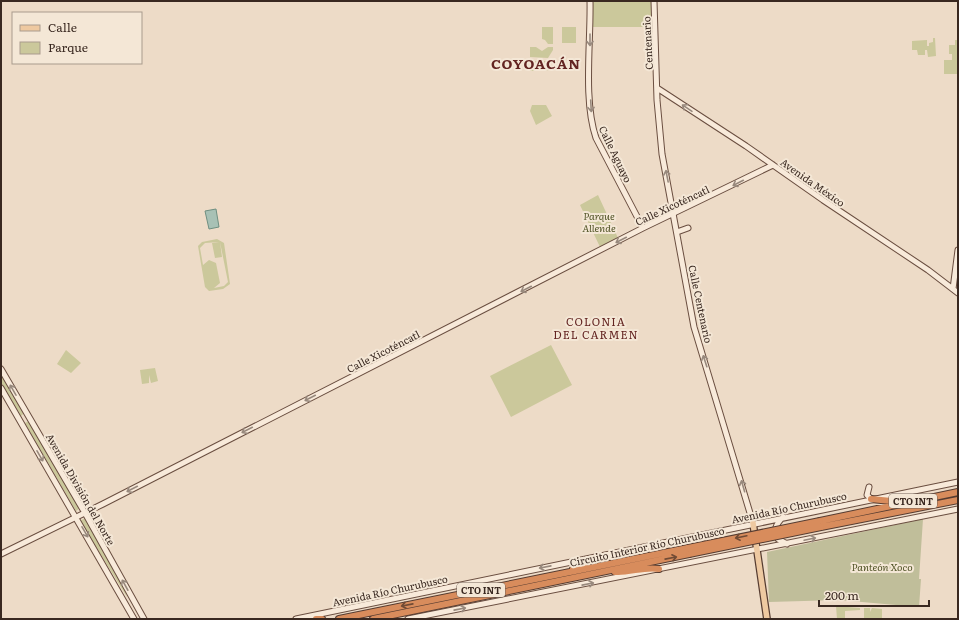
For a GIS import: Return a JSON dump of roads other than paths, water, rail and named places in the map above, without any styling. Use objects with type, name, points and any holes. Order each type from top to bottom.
[{"type":"highway","name":"Circuito Interior Río Churubusco","points":[[373,619],[608,571],[820,521],[958,492]]},
{"type":"highway","points":[[871,499],[911,502]]},
{"type":"highway","name":"Circuito Interior Río Churubusco","points":[[339,619],[565,573],[821,528],[958,500]]},
{"type":"highway","points":[[565,573],[597,556]]},
{"type":"highway","points":[[608,571],[626,572],[651,568],[659,570]]},
{"type":"highway","points":[[316,619],[322,619]]},
{"type":"main road","points":[[753,523],[767,619]]},
{"type":"street","name":"Calle Aguayo","points":[[590,1],[590,84],[592,122],[596,138],[643,228]]},
{"type":"street","name":"Centenario","points":[[654,1],[657,86]]},
{"type":"street","name":"Avenida México","points":[[657,86],[958,293]]},
{"type":"street","name":"Calle Centenario","points":[[657,86],[662,154],[694,327],[753,523]]},
{"type":"street","name":"Calle Xicoténcatl","points":[[1,554],[85,513],[643,228],[674,215],[773,165]]},
{"type":"street","points":[[677,232],[688,228]]},
{"type":"street","points":[[953,289],[958,250]]},
{"type":"street","name":"Avenida División del Norte","points":[[1,369],[85,513],[144,619]]},
{"type":"street","name":"Avenida División del Norte","points":[[1,388],[134,619]]},
{"type":"street","name":"Avenida Río Churubusco","points":[[296,619],[753,523],[958,482]]},
{"type":"street","points":[[870,487],[867,495],[871,499]]},
{"type":"street","name":"CTO INT","points":[[408,619],[958,509]]},
{"type":"street","points":[[783,517],[775,526],[775,531],[778,539],[787,544]]},
{"type":"district","name":"COYOACÁN","points":[[536,63]]},
{"type":"district","name":"COLONIA DEL CARMEN","points":[[596,327]]},
{"type":"park label","name":"Parque Allende","points":[[599,220]]},
{"type":"park label","name":"Panteón Xoco","points":[[882,566]]}]
